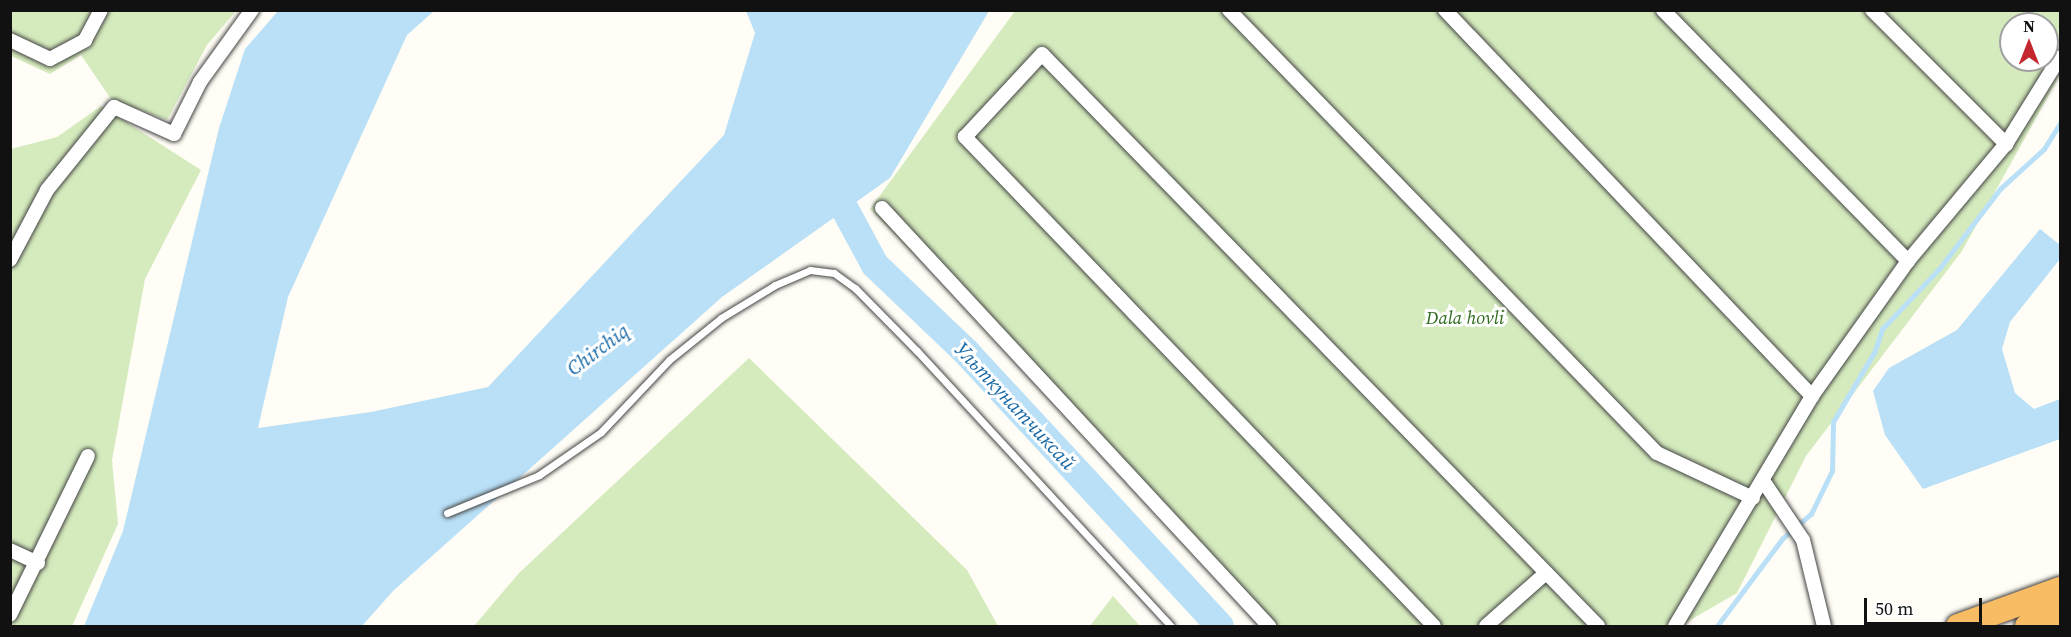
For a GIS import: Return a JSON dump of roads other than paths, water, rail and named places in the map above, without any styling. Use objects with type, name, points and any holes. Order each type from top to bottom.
[{"type":"highway","points":[[1958,627],[2061,589]]},
{"type":"highway","points":[[2027,627],[2061,614]]},
{"type":"street","points":[[10,39],[50,59],[85,40],[100,10]]},
{"type":"street","points":[[10,260],[46,190],[114,107],[174,134],[200,82],[252,10]]},
{"type":"street","points":[[1229,10],[1657,453],[1753,498]]},
{"type":"street","points":[[1445,10],[1812,396]]},
{"type":"street","points":[[1663,10],[1908,261]]},
{"type":"street","points":[[1872,10],[2006,144]]},
{"type":"street","points":[[1434,627],[965,137],[1042,54],[1598,627]]},
{"type":"street","points":[[1675,627],[1764,482],[1812,396],[1908,261],[2006,144],[2061,57]]},
{"type":"street","points":[[882,208],[1269,627]]},
{"type":"street","points":[[10,615],[38,563],[88,456]]},
{"type":"street","points":[[1764,482],[1803,540],[1824,627]]},
{"type":"street","points":[[10,550],[38,563]]},
{"type":"street","points":[[1486,627],[1546,573]]},
{"type":"lane","points":[[447,513],[539,475],[601,432],[669,360],[730,312],[810,270],[834,273],[855,288],[917,351],[1171,627]]},
{"type":"water","name":"Chirchiq","points":[[278,11],[434,11],[407,35],[288,297],[258,428],[371,412],[488,387],[724,135],[755,33],[746,11],[989,11],[890,178],[722,297],[393,591],[362,626],[84,626],[123,531],[219,128],[245,49]]},
{"type":"water","points":[[2040,229],[2060,245],[2060,259],[2010,322],[2002,349],[2015,393],[2034,409],[2060,399],[2060,439],[1923,489],[1885,435],[1873,391],[1889,368],[1957,330]]},
{"type":"waterway","points":[[1717,626],[1782,539],[1811,514],[1832,471],[1833,422],[1875,351],[1882,329],[1939,269],[2000,189],[2044,149],[2060,123]]},
{"type":"waterway","name":"Ульткунатчиксай","points":[[827,176],[875,265],[967,353],[1220,626]]},
{"type":"park label","name":"Dala hovli","points":[[1465,318]]}]
